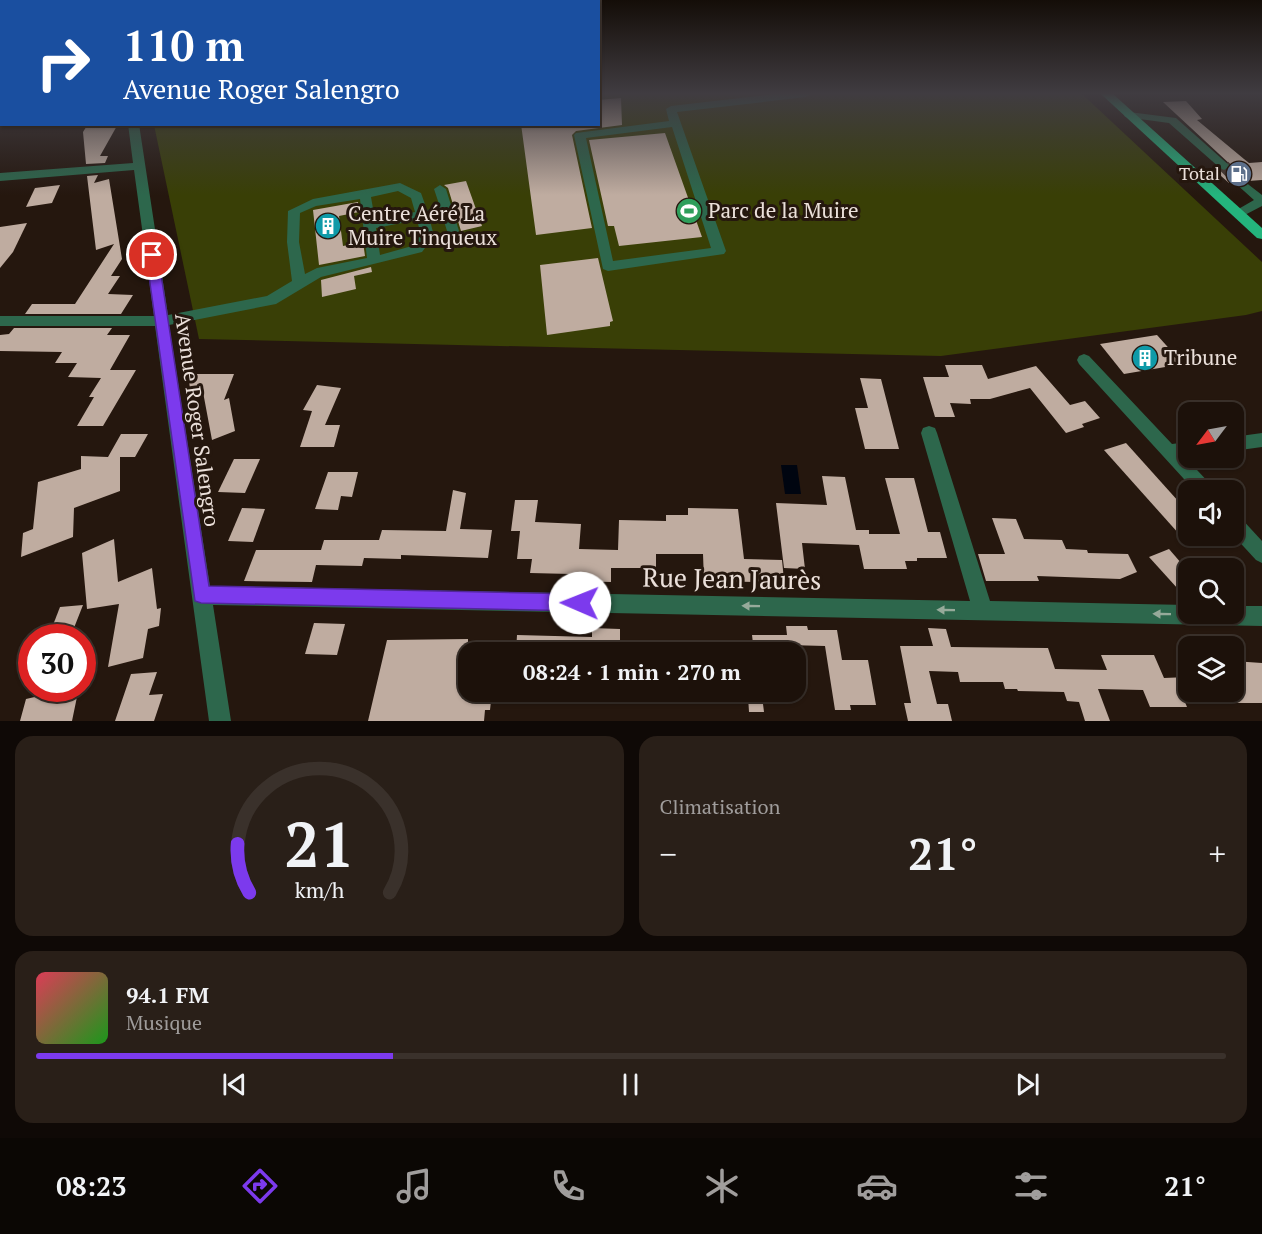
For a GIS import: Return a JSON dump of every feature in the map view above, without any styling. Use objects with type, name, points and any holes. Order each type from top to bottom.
[{"type":"main road","points":[[1143,128],[1262,235]]},
{"type":"street","name":"Avenue Roger Salengro","points":[[134,128],[220,721]]},
{"type":"street","points":[[639,128],[580,135],[608,266],[719,251],[678,128]]},
{"type":"street","points":[[1181,128],[1224,166]]},
{"type":"street","points":[[0,177],[139,166]]},
{"type":"street","points":[[1239,214],[1262,201],[1240,182]]},
{"type":"street","points":[[0,321],[162,321],[271,300],[317,273],[417,249],[428,236],[452,229],[441,191],[417,196],[400,187],[312,203],[294,211],[293,242],[299,282]]},
{"type":"street","points":[[365,194],[374,261]]},
{"type":"street","points":[[417,196],[428,236]]},
{"type":"street","points":[[369,225],[447,210]]},
{"type":"street","points":[[1084,360],[1195,480]]},
{"type":"street","points":[[929,433],[983,611]]},
{"type":"street","points":[[1244,442],[1262,440]]},
{"type":"street","points":[[1169,451],[1178,450]]},
{"type":"street","points":[[1244,534],[1262,554]]},
{"type":"street","name":"Rue Jean Jaurès","points":[[201,595],[1262,616]]},
{"type":"green space","name":"Parc de la Muire","points":[[155,128],[1118,128],[1262,262],[1262,311],[941,356],[199,339]]},
{"type":"shaded area","points":[[781,465],[797,465],[801,494],[785,494]]},
{"type":"building","points":[[86,128],[116,128],[100,156],[108,156],[105,163],[86,164],[83,132]]},
{"type":"building","points":[[521,128],[602,128],[576,131],[572,135],[592,228],[536,235]]},
{"type":"building","points":[[1191,128],[1206,128],[1249,163],[1262,162],[1262,180],[1248,181],[1240,176],[1229,183],[1212,168],[1225,172],[1232,166]]},
{"type":"building","points":[[665,133],[702,237],[619,246],[614,226],[608,226],[589,140]]},
{"type":"building","points":[[98,175],[94,183],[109,179],[122,259],[111,276],[120,276],[108,294],[133,295],[121,314],[25,314],[32,304],[75,304],[114,244],[96,250],[87,176]]},
{"type":"building","points":[[466,181],[482,226],[461,231],[448,188],[444,185]]},
{"type":"building","points":[[60,185],[52,203],[26,207],[35,188]]},
{"type":"building","name":"Centre Aéré La Muire Tinqueux","points":[[358,202],[359,212],[339,216],[343,246],[363,242],[365,256],[319,265],[313,210]]},
{"type":"building","points":[[27,223],[13,252],[0,268],[0,227]]},
{"type":"building","points":[[598,258],[613,321],[610,322],[610,326],[547,335],[540,265]]},
{"type":"building","points":[[371,267],[372,272],[354,276],[356,289],[322,297],[321,280]]},
{"type":"building","points":[[14,328],[112,328],[107,335],[130,335],[110,370],[136,370],[103,426],[77,426],[94,397],[89,397],[101,378],[68,377],[77,363],[55,363],[62,352],[0,351],[0,335],[9,334]]},
{"type":"building","name":"Tribune","points":[[1157,335],[1183,364],[1124,374],[1100,344]]},
{"type":"building","points":[[945,365],[982,365],[988,379],[1036,366],[1070,405],[1085,401],[1100,418],[1066,433],[1030,388],[990,399],[970,399],[971,404],[950,403],[955,417],[935,417],[923,377],[949,377]]},
{"type":"building","points":[[188,374],[234,374],[224,400],[229,398],[235,431],[212,440],[203,392],[191,396]]},
{"type":"building","points":[[860,378],[881,379],[899,449],[865,449],[855,408],[868,408]]},
{"type":"building","points":[[317,385],[341,388],[325,425],[340,425],[334,447],[300,447],[312,411],[303,410]]},
{"type":"building","points":[[121,434],[148,434],[135,457],[120,457],[120,491],[74,508],[73,537],[21,557],[23,533],[33,529],[38,482],[81,469],[81,456],[108,457]]},
{"type":"building","points":[[1126,443],[1178,501],[1178,533],[1104,450]]},
{"type":"building","points":[[234,459],[260,459],[245,493],[218,492]]},
{"type":"building","points":[[328,472],[358,472],[352,497],[341,496],[338,510],[315,509]]},
{"type":"building","points":[[822,476],[845,477],[856,530],[869,530],[869,534],[900,534],[885,478],[914,478],[928,532],[940,532],[947,558],[917,558],[917,561],[905,561],[907,569],[864,569],[859,545],[802,543],[805,569],[784,568],[776,503],[827,505]]},
{"type":"building","points":[[453,490],[466,493],[460,529],[492,530],[488,558],[401,555],[401,559],[364,558],[362,566],[316,565],[312,582],[244,581],[256,550],[321,550],[324,540],[379,540],[382,530],[446,531]]},
{"type":"building","points":[[515,500],[538,500],[535,522],[581,524],[579,549],[618,550],[619,520],[666,521],[666,515],[688,515],[688,508],[738,509],[744,559],[782,560],[785,590],[757,589],[756,582],[704,581],[703,554],[656,554],[656,568],[611,568],[611,582],[570,581],[571,574],[530,573],[532,559],[517,559],[520,531],[511,531]]},
{"type":"building","points":[[242,508],[265,509],[253,542],[228,541]]},
{"type":"building","points":[[992,518],[1016,519],[1024,539],[1062,540],[1066,549],[1087,550],[1088,553],[1128,554],[1137,572],[1120,579],[1037,576],[1039,581],[986,581],[978,554],[1005,554]]},
{"type":"building","points":[[114,539],[118,582],[152,568],[157,609],[161,608],[159,626],[148,629],[143,658],[108,667],[119,604],[87,609],[82,553]]},
{"type":"building","points":[[1169,549],[1178,559],[1178,589],[1149,557]]},
{"type":"building","points":[[83,605],[76,624],[53,624],[60,607]]},
{"type":"building","points":[[314,623],[345,624],[337,655],[305,654]]},
{"type":"building","points":[[786,626],[807,626],[808,630],[837,630],[842,660],[868,660],[876,705],[850,705],[851,710],[835,710],[825,646],[806,645],[806,642],[753,642],[752,635],[787,635]]},
{"type":"building","points":[[592,628],[620,629],[620,642],[517,642],[517,635],[592,637]]},
{"type":"building","points":[[928,628],[946,629],[951,647],[1048,648],[1055,669],[1107,670],[1101,655],[1154,655],[1164,678],[1178,677],[1178,702],[1185,702],[1187,707],[1150,707],[1143,690],[1098,689],[1110,721],[1085,721],[1079,702],[1067,701],[1064,692],[1005,689],[1003,682],[960,682],[958,672],[929,671],[937,704],[948,704],[952,721],[908,721],[904,703],[911,703],[900,646],[933,646]]},
{"type":"building","points":[[468,639],[468,642],[458,642],[458,702],[491,702],[490,710],[485,710],[484,721],[368,721],[387,640]]},
{"type":"building","points":[[1244,662],[1262,663],[1262,703],[1233,703],[1244,702]]},
{"type":"building","points":[[157,672],[149,695],[163,694],[154,721],[115,721],[131,674]]},
{"type":"building","points":[[25,702],[76,702],[72,721],[20,721]]},
{"type":"building","points":[[748,702],[763,702],[764,712],[749,712]]},
{"type":"tunnel","points":[[1224,166],[1240,182]]},
{"type":"place","name":"Total","points":[[1239,174]]},
{"type":"place","name":"Parc de la Muire","points":[[689,211]]},
{"type":"place","name":"Centre Aéré La Muire Tinqueux","points":[[328,226]]},
{"type":"place","name":"Tribune","points":[[1145,358]]},
{"type":"route","points":[[152,255],[201,595],[580,603]]}]
